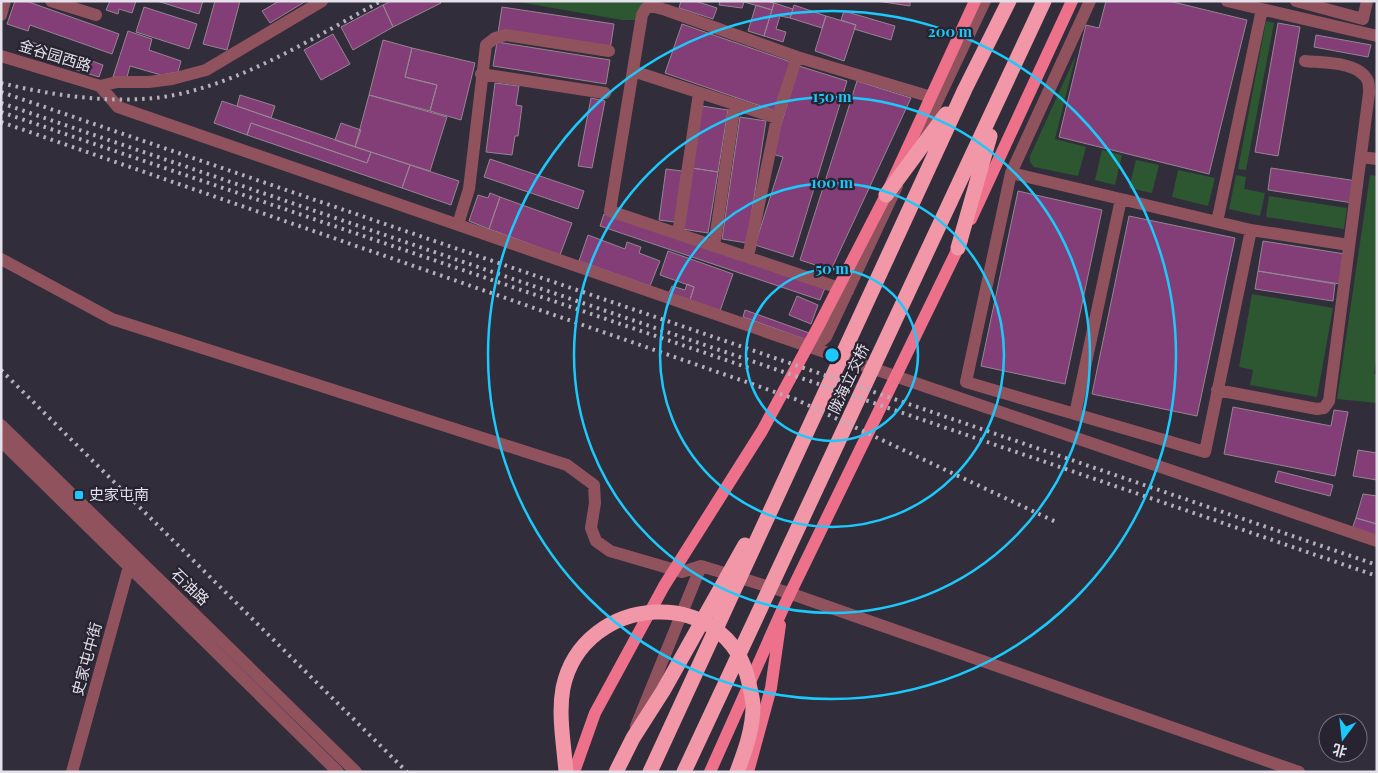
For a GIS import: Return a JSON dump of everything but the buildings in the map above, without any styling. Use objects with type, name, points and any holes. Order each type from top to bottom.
[{"type":"highway","name":"陇海立交桥","points":[[650,772],[965,89],[1009,1]]},
{"type":"highway","name":"陇海立交桥","points":[[684,772],[1044,1]]},
{"type":"highway","points":[[886,195],[965,89]]},
{"type":"highway","points":[[958,248],[1003,89]]},
{"type":"highway","points":[[616,772],[633,738],[663,691],[800,448]]},
{"type":"highway","points":[[566,772],[562,728],[563,688],[583,646],[596,633],[614,622],[658,611],[677,612],[707,623],[726,638],[741,658],[746,671],[753,704],[751,729],[737,772]]},
{"type":"main road","points":[[574,772],[596,713],[664,586],[762,431],[886,195],[975,1]]},
{"type":"main road","points":[[710,772],[784,606],[958,248],[1073,1]]},
{"type":"main road","points":[[748,772],[771,688],[784,606]]},
{"type":"street","points":[[1,15],[5,1]]},
{"type":"street","points":[[51,1],[96,16]]},
{"type":"street","points":[[322,1],[206,70],[172,79],[149,82],[117,82],[100,86],[118,107],[1377,541]]},
{"type":"street","points":[[813,348],[826,337],[985,1]]},
{"type":"street","points":[[1090,1],[1011,174],[966,382],[1205,452],[1251,230]]},
{"type":"street","points":[[1227,1],[1377,36]]},
{"type":"street","points":[[1296,1],[1362,19],[1367,1]]},
{"type":"street","points":[[848,291],[610,211],[642,15],[646,8],[651,6],[666,6],[797,57],[938,99]]},
{"type":"street","points":[[1217,222],[1262,9]]},
{"type":"street","points":[[458,224],[469,190],[481,74],[486,45],[495,38],[506,35],[609,51]]},
{"type":"street","name":"金谷园西路","points":[[1,56],[100,86]]},
{"type":"street","points":[[748,258],[777,118],[797,57]]},
{"type":"street","points":[[1217,390],[1317,409],[1324,408],[1329,401],[1369,93],[1368,80],[1348,66],[1305,62]]},
{"type":"street","points":[[633,72],[777,118]]},
{"type":"street","points":[[481,74],[605,93]]},
{"type":"street","points":[[678,234],[699,92]]},
{"type":"street","points":[[714,246],[735,104]]},
{"type":"street","points":[[894,376],[1003,149]]},
{"type":"street","points":[[1361,157],[1377,159]]},
{"type":"street","points":[[1011,174],[1251,230],[1350,245]]},
{"type":"street","points":[[1075,414],[1121,199]]},
{"type":"street","points":[[1,259],[112,319],[567,465],[594,485],[595,502],[591,528],[596,541],[610,551],[682,572],[701,566],[789,593],[1299,772]]},
{"type":"street","name":"石油路","points":[[1,425],[338,772]]},
{"type":"street","name":"石油路","points":[[1,441],[133,562],[356,772]]},
{"type":"street","name":"史家屯中街","points":[[72,772],[133,562]]},
{"type":"street","points":[[616,772],[701,566]]},
{"type":"green space","points":[[513,1],[664,1],[662,14],[648,11],[640,20],[622,20]]},
{"type":"green space","points":[[1266,21],[1274,23],[1246,170],[1238,169]]},
{"type":"green space","points":[[1076,55],[1055,139],[1086,147],[1078,176],[1034,167],[1030,162],[1030,156]]},
{"type":"green space","points":[[1102,150],[1122,155],[1115,185],[1095,180]]},
{"type":"green space","points":[[1136,160],[1159,165],[1152,193],[1129,188]]},
{"type":"green space","points":[[1178,170],[1215,178],[1208,206],[1172,197]]},
{"type":"green space","points":[[1236,175],[1246,177],[1244,189],[1265,193],[1260,216],[1229,209]]},
{"type":"green space","points":[[1370,175],[1377,176],[1377,354],[1374,374],[1377,375],[1377,403],[1337,399]]},
{"type":"green space","points":[[1269,196],[1347,208],[1344,229],[1266,217]]},
{"type":"green space","points":[[1252,294],[1333,308],[1317,397],[1250,385],[1253,370],[1239,367]]},
{"type":"railway","points":[[1,83],[39,91],[97,99],[155,98],[184,93],[213,85],[272,60],[381,1]]},
{"type":"railway","points":[[1,92],[1377,565]]},
{"type":"railway","points":[[1,103],[1377,576]]},
{"type":"railway","points":[[1,112],[752,369]]},
{"type":"railway","points":[[1,122],[795,399],[1056,522]]},
{"type":"railway","points":[[1,370],[407,772]]},
{"type":"place","name":"史家屯南","points":[[79,495]]}]
